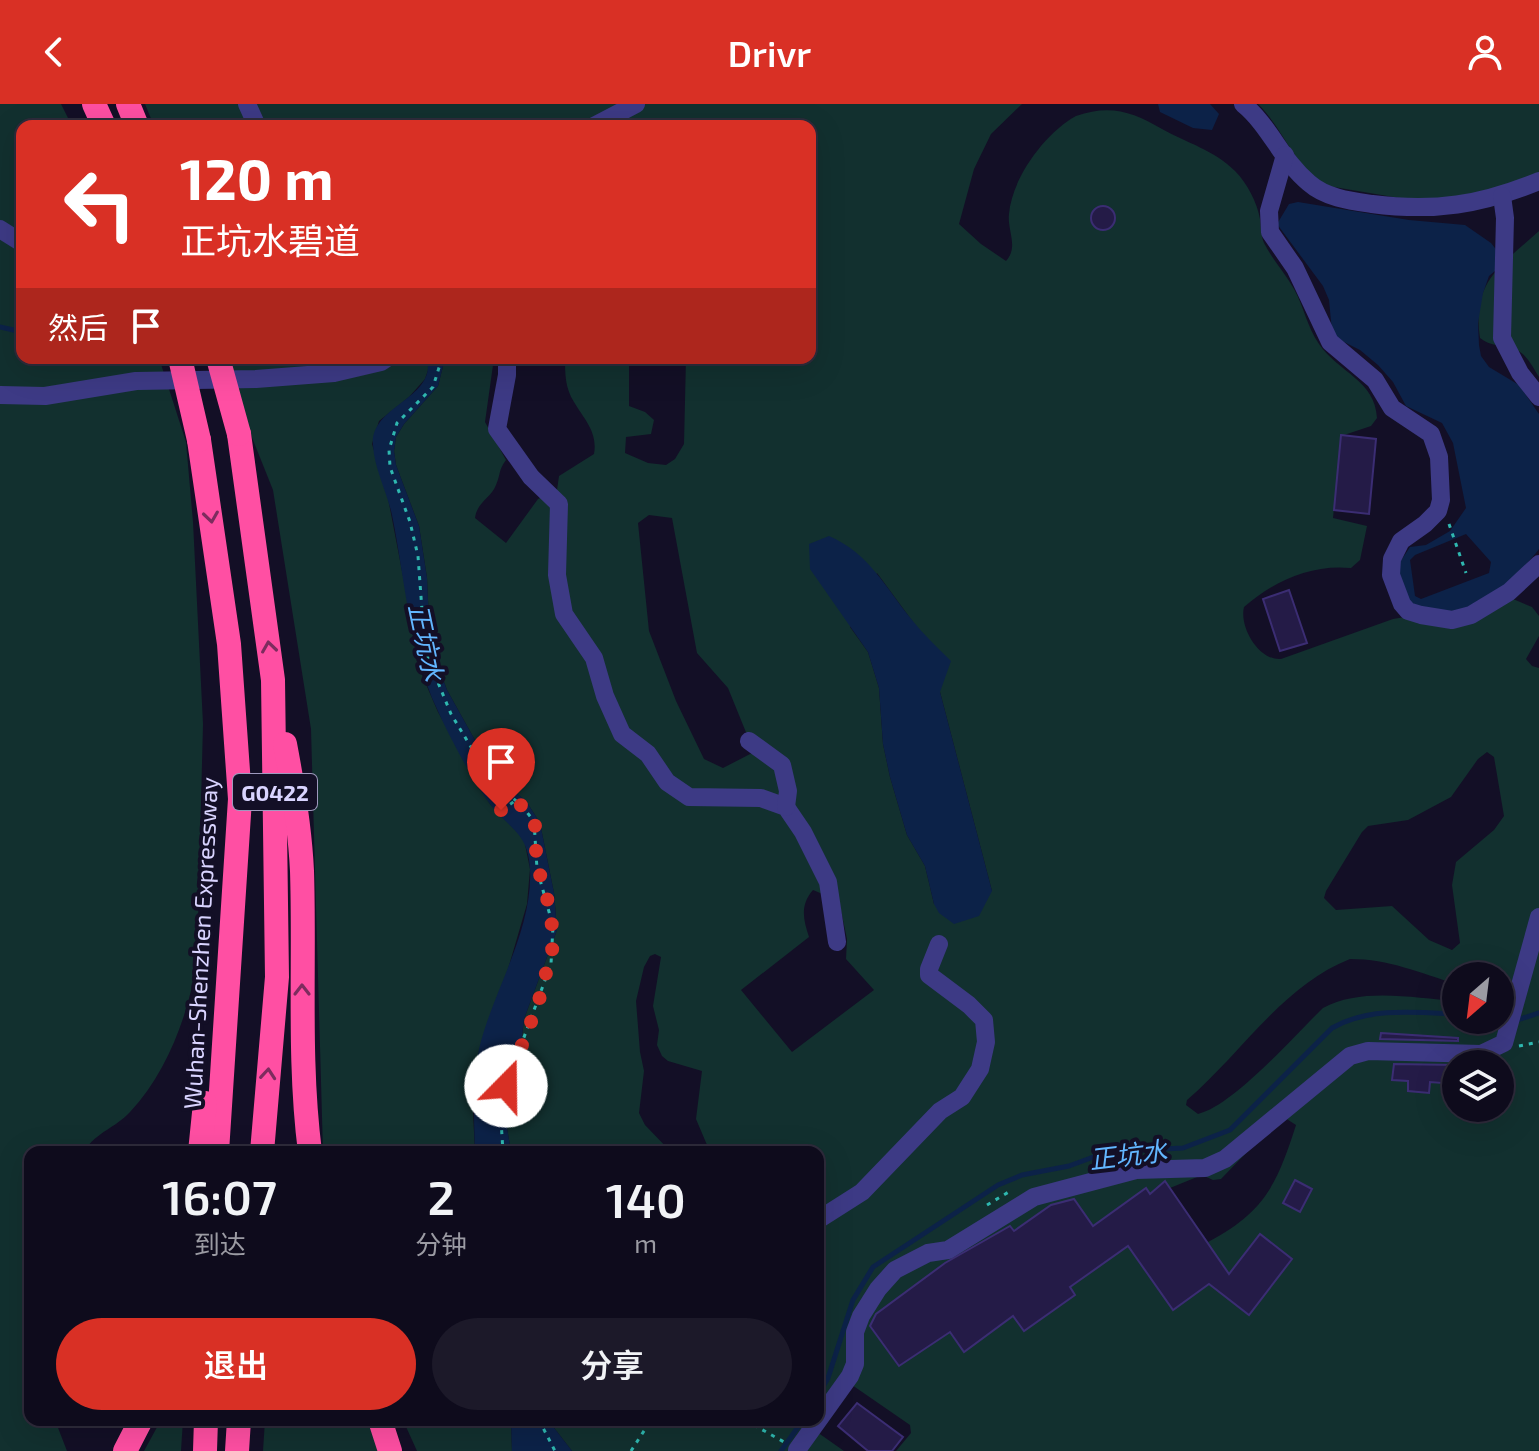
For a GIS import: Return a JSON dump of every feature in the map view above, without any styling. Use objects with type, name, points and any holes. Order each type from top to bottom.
[{"type":"highway","name":"Wuhan-Shenzhen Expressway","points":[[181,364],[199,440],[229,644],[240,799],[217,1146]]},
{"type":"highway","name":"G0422","points":[[220,364],[239,434],[273,680],[277,977],[263,1146]]},
{"type":"highway","points":[[273,680],[296,802],[302,870],[303,1052],[310,1146]]},
{"type":"highway","points":[[201,1146],[240,799]]},
{"type":"highway","points":[[125,1451],[138,1426]]},
{"type":"highway","points":[[205,1451],[206,1426]]},
{"type":"highway","points":[[237,1451],[239,1426]]},
{"type":"highway","points":[[382,1426],[390,1451]]},
{"type":"street","points":[[605,120],[636,104]]},
{"type":"street","points":[[1243,104],[1257,116],[1313,187],[1332,196],[1421,209],[1502,196],[1539,181]]},
{"type":"street","points":[[1285,155],[1269,211],[1270,232],[1295,268],[1330,342],[1375,380],[1392,408],[1431,434],[1439,457],[1441,500],[1438,511],[1401,541],[1392,559],[1391,575],[1402,604],[1408,611],[1452,620],[1471,615],[1509,592],[1539,564]]},
{"type":"street","points":[[1502,196],[1505,218],[1502,338],[1520,373],[1539,397]]},
{"type":"street","points":[[0,395],[45,396],[136,381],[256,379],[334,373],[372,364]]},
{"type":"street","points":[[507,364],[497,429],[531,477],[559,504],[557,575],[564,614],[594,658],[605,696],[622,734],[648,754],[667,782],[689,797],[761,798],[786,807],[803,832],[828,882],[837,942]]},
{"type":"street","points":[[749,741],[782,765],[788,791],[786,807]]},
{"type":"street","points":[[824,1412],[855,1364],[855,1332],[861,1316],[895,1270],[928,1253],[948,1250],[1034,1197],[1136,1170],[1205,1168],[1225,1159],[1350,1056],[1368,1051],[1473,1054],[1493,1051],[1504,1043],[1539,917]]},
{"type":"street","points":[[824,1216],[862,1192],[940,1111],[962,1097],[980,1069],[986,1042],[984,1020],[929,975],[939,944]]},
{"type":"street","points":[[797,1450],[814,1426]]},
{"type":"path","points":[[440,364],[433,387],[394,429],[389,459],[418,556],[422,621],[429,664],[451,714],[491,780],[502,812],[516,800]]},
{"type":"path","points":[[1450,526],[1466,573]]},
{"type":"path","points":[[491,780],[516,800],[530,815],[536,828],[536,861],[551,912],[553,946],[551,964],[506,1086],[502,1109]]},
{"type":"path","points":[[503,1146],[501,1085],[506,1062]]},
{"type":"path","points":[[542,1426],[555,1451]]},
{"type":"path","points":[[631,1451],[647,1426]]},
{"type":"path","points":[[755,1426],[779,1440]]},
{"type":"green space","points":[[0,104],[61,104],[69,120],[16,120],[16,364],[161,364],[186,442],[203,724],[197,961],[188,1001],[174,1041],[155,1079],[130,1112],[89,1146],[24,1146],[24,1426],[57,1426],[67,1451],[0,1451]]},
{"type":"green space","points":[[145,104],[1022,104],[991,134],[974,169],[959,224],[1006,261],[1012,250],[1009,214],[1016,186],[1042,145],[1076,116],[1111,110],[1131,114],[1209,152],[1235,171],[1254,200],[1264,243],[1294,289],[1315,337],[1327,354],[1370,394],[1377,418],[1371,426],[1341,436],[1333,518],[1367,526],[1360,560],[1351,568],[1336,567],[1294,576],[1268,589],[1244,607],[1245,624],[1252,641],[1265,655],[1281,659],[1393,619],[1513,599],[1532,607],[1539,616],[1539,636],[1526,659],[1539,668],[1539,1451],[896,1451],[911,1433],[910,1425],[852,1385],[824,1423],[824,1146],[707,1146],[696,1119],[702,1071],[668,1061],[657,1045],[659,1030],[653,1006],[661,957],[655,954],[650,956],[644,967],[636,1001],[644,1071],[639,1113],[645,1125],[665,1146],[510,1146],[507,1128],[524,1019],[557,930],[554,893],[540,823],[526,801],[502,782],[486,760],[447,690],[430,645],[427,578],[419,526],[396,465],[396,437],[438,386],[444,364],[493,364],[485,422],[506,460],[494,489],[478,508],[475,518],[506,543],[538,499],[557,490],[559,476],[594,454],[592,432],[569,391],[565,364],[629,364],[629,406],[645,412],[654,420],[651,434],[626,437],[625,453],[648,463],[666,465],[675,459],[684,444],[686,364],[816,364],[816,120],[152,120]],"holes":[[[649,515],[672,518],[697,653],[728,688],[754,752],[723,768],[704,759],[676,701],[649,631],[638,523]],[[877,573],[913,622],[940,692],[992,891],[934,904],[925,866],[907,835],[883,744],[879,688],[868,652],[850,627]],[[1487,752],[1494,757],[1504,816],[1494,830],[1456,862],[1452,885],[1460,943],[1452,950],[1429,940],[1392,906],[1336,910],[1324,898],[1368,826],[1408,820],[1451,797],[1478,759]],[[813,890],[839,901],[847,939],[846,959],[874,990],[792,1052],[741,990],[809,937],[804,907]],[[1350,959],[1391,964],[1442,979],[1442,962],[1514,962],[1514,1034],[1442,1034],[1442,1000],[1388,996],[1354,998],[1323,1008],[1228,1098],[1198,1114],[1186,1105],[1187,1100],[1283,1003],[1326,971]],[[1282,1116],[1296,1125],[1275,1180],[1256,1207],[1208,1242],[1170,1188],[1202,1175],[1213,1180],[1221,1179]]]},
{"type":"green space","points":[[1258,104],[1539,104],[1539,176],[1485,193],[1417,201],[1328,186],[1298,160]]},
{"type":"green space","points":[[1539,231],[1539,377],[1521,353],[1480,338],[1478,318],[1480,302],[1492,276]]},
{"type":"green space","points":[[230,364],[428,364],[425,379],[409,397],[379,421],[372,444],[387,493],[422,675],[438,712],[490,804],[524,839],[530,869],[527,904],[472,1092],[475,1146],[323,1146],[311,729],[273,490],[249,430]]},
{"type":"green space","points":[[158,1426],[183,1426],[181,1451],[144,1451]]},
{"type":"green space","points":[[265,1426],[369,1426],[379,1451],[263,1451]]},
{"type":"green space","points":[[406,1426],[511,1426],[512,1451],[417,1451]]},
{"type":"green space","points":[[553,1426],[821,1426],[817,1432],[844,1451],[572,1451]]},
{"type":"water","points":[[1158,104],[1210,104],[1219,114],[1212,130],[1193,128],[1160,112]]},
{"type":"water","points":[[1298,202],[1409,220],[1465,225],[1491,243],[1502,257],[1502,265],[1489,276],[1483,293],[1478,323],[1479,345],[1481,356],[1489,367],[1519,385],[1539,414],[1539,549],[1502,588],[1478,605],[1455,613],[1412,607],[1396,568],[1410,547],[1426,545],[1450,531],[1466,508],[1453,443],[1442,423],[1406,406],[1393,382],[1378,365],[1360,350],[1338,339],[1332,331],[1329,300],[1323,286],[1277,224],[1289,204]],"holes":[[[1466,534],[1491,562],[1489,573],[1421,599],[1415,596],[1410,560],[1415,555]]]},
{"type":"water","points":[[427,364],[444,364],[438,386],[404,424],[396,437],[394,451],[396,465],[419,526],[427,578],[430,645],[447,690],[486,760],[502,782],[526,801],[540,823],[554,893],[557,930],[524,1019],[507,1128],[510,1146],[475,1146],[474,1088],[485,1027],[525,915],[529,892],[529,857],[522,839],[497,813],[469,771],[428,686],[414,638],[392,515],[373,445],[375,431],[382,420],[414,393],[427,372]]},
{"type":"water","points":[[829,536],[866,562],[917,626],[951,661],[940,692],[992,891],[979,916],[954,924],[939,913],[934,904],[925,866],[907,835],[890,777],[883,744],[879,688],[868,652],[810,569],[809,544]]},
{"type":"water","points":[[511,1426],[553,1426],[572,1451],[512,1451]]},
{"type":"building","points":[[1103,206],[1114,213],[1115,218],[1108,229],[1103,230],[1092,223],[1091,218],[1098,207]]},
{"type":"building","points":[[1341,435],[1376,439],[1369,514],[1334,510]]},
{"type":"building","points":[[1289,590],[1307,643],[1280,651],[1263,599]]},
{"type":"building","points":[[1381,1033],[1458,1038],[1458,1041],[1380,1039]]},
{"type":"building","points":[[1394,1064],[1442,1065],[1442,1083],[1430,1082],[1429,1093],[1408,1091],[1408,1081],[1392,1080]]},
{"type":"building","points":[[1295,1180],[1312,1189],[1300,1212],[1283,1203]]},
{"type":"building","points":[[1165,1181],[1229,1274],[1260,1234],[1292,1259],[1249,1315],[1209,1284],[1173,1310],[1128,1246],[1070,1287],[1075,1295],[1024,1331],[1013,1316],[964,1352],[950,1332],[899,1366],[870,1326],[876,1314],[945,1263],[1010,1226],[1014,1231],[1051,1205],[1074,1199],[1093,1226],[1146,1188],[1150,1194]]},
{"type":"building","points":[[857,1403],[903,1437],[892,1451],[868,1451],[838,1426]]},
{"type":"waterway","name":"正坑水","points":[[0,327],[16,331]]},
{"type":"waterway","name":"正坑水","points":[[824,1385],[853,1300],[873,1267],[998,1185],[1022,1175],[1069,1166],[1107,1152],[1183,1148],[1230,1130],[1332,1028],[1346,1021],[1377,1014],[1442,1013]]},
{"type":"waterway","name":"正坑水","points":[[1517,1020],[1539,1013]]},
{"type":"waterway","name":"正坑水","points":[[781,1451],[799,1426]]},
{"type":"route","points":[[501,810],[516,800],[534,821],[537,869],[553,926],[551,964],[506,1086]]}]
